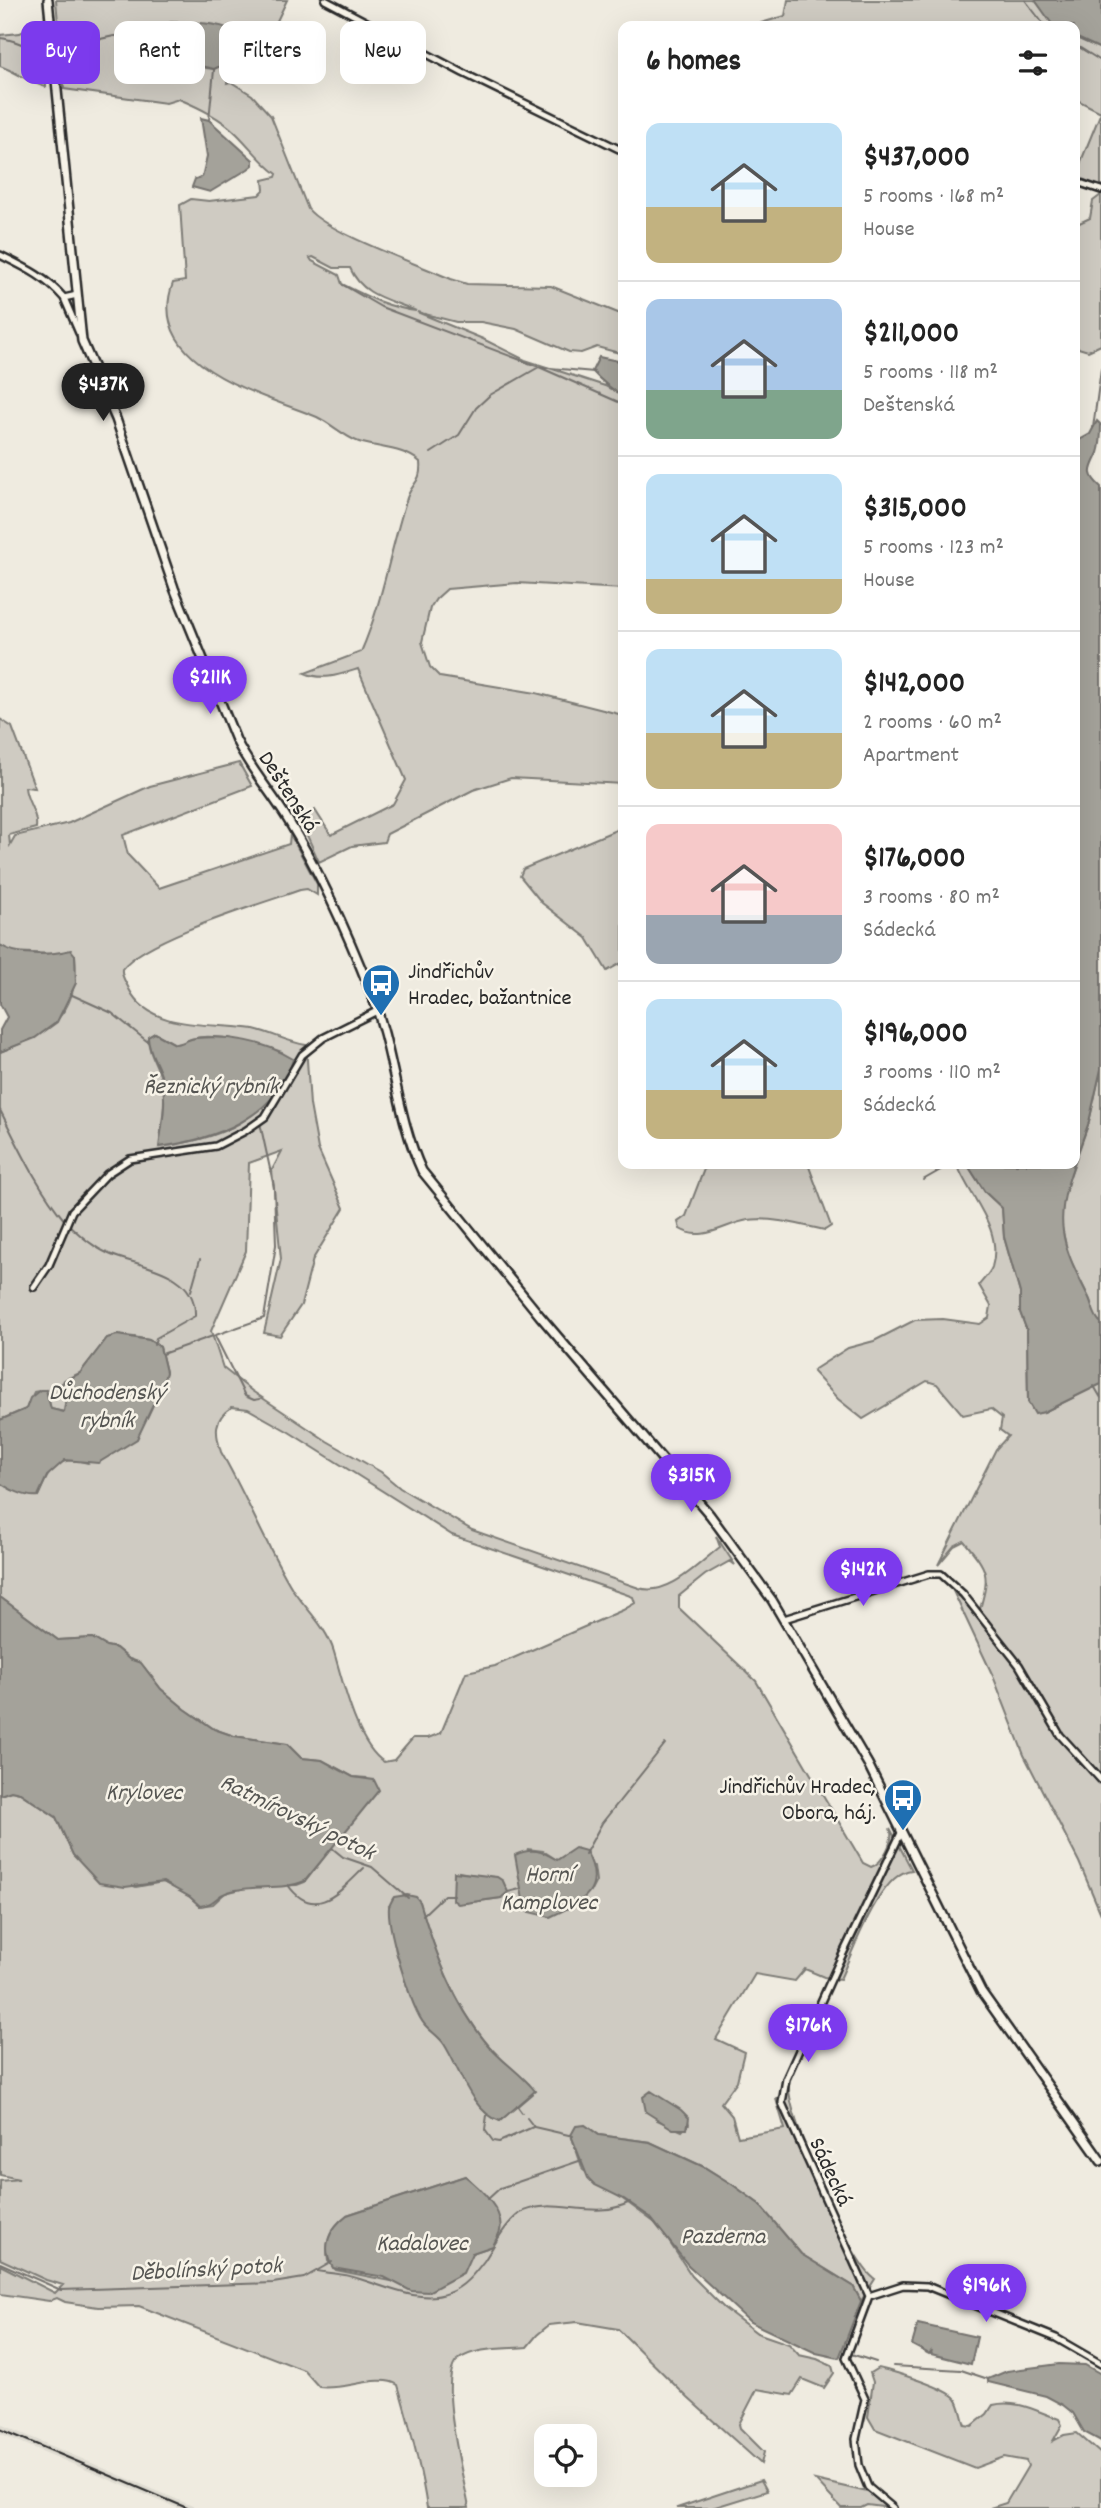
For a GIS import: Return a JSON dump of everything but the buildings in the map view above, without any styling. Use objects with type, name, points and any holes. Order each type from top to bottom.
[{"type":"main road","name":"Deštenská","points":[[48,0],[82,341],[116,419],[205,669],[244,758],[287,818],[312,862],[377,1011],[411,1146],[422,1171],[540,1316],[703,1506],[784,1619],[868,1764],[981,1991],[1101,2161]]},
{"type":"street","points":[[325,0],[463,73],[618,148]]},
{"type":"street","points":[[1080,183],[1101,190]]},
{"type":"street","points":[[0,255],[53,285],[64,298],[82,341]]},
{"type":"street","points":[[64,298],[77,295]]},
{"type":"street","points":[[34,1287],[53,1256],[72,1211],[107,1174],[130,1158],[216,1146],[245,1131],[265,1117],[302,1055],[323,1038],[377,1011]]},
{"type":"street","points":[[784,1619],[929,1574],[941,1574],[963,1594],[1011,1655],[1060,1735],[1101,1780]]},
{"type":"street","name":"Sádecká","points":[[869,2296],[782,2103],[792,2068],[901,1833]]},
{"type":"street","points":[[893,2508],[867,2487],[856,2455],[856,2440],[865,2399],[846,2358],[869,2296],[903,2285],[927,2286],[1056,2338],[1101,2364]]},
{"type":"shaded area","points":[[56,0],[287,0],[277,21],[219,21],[219,28],[205,25],[205,21],[114,21],[114,84],[205,84],[205,67],[219,67],[219,84],[234,84],[252,95],[271,116],[308,209],[334,228],[467,284],[551,286],[618,313],[618,353],[597,347],[581,353],[569,352],[516,329],[481,322],[456,322],[417,312],[483,339],[525,360],[605,386],[618,393],[618,589],[517,583],[447,589],[430,608],[422,642],[430,667],[440,677],[536,693],[618,714],[618,784],[511,778],[473,790],[387,834],[384,842],[352,846],[319,862],[301,822],[315,810],[331,835],[393,804],[406,780],[358,669],[325,677],[305,673],[361,652],[375,615],[406,501],[418,479],[420,462],[399,451],[354,440],[317,417],[240,387],[191,356],[175,335],[168,311],[173,283],[185,281],[180,205],[191,199],[209,201],[259,195],[264,190],[263,180],[276,177],[277,174],[224,123],[179,99],[166,103],[64,89],[64,84],[100,84],[100,21],[58,21]],"holes":[[[310,258],[334,268],[350,268],[355,278],[369,291],[416,311],[387,304],[342,284],[339,275]]]},
{"type":"shaded area","points":[[788,0],[1035,0],[1052,21],[768,21],[785,16]]},
{"type":"shaded area","points":[[20,33],[21,76],[0,66],[0,35]]},
{"type":"shaded area","points":[[1080,40],[1101,49],[1101,112],[1080,102]]},
{"type":"shaded area","points":[[1101,112],[1101,187],[1080,178],[1080,164]]},
{"type":"shaded area","points":[[1101,195],[1101,345],[1088,351],[1080,349],[1080,223],[1090,218],[1093,201]]},
{"type":"shaded area","points":[[0,719],[12,727],[35,788],[25,787],[36,828],[9,835],[10,845],[15,836],[69,823],[150,786],[239,763],[252,786],[123,835],[128,855],[159,888],[289,844],[290,834],[317,884],[317,895],[307,889],[300,890],[178,934],[135,957],[122,969],[122,975],[139,1003],[152,1013],[185,1023],[254,1029],[306,1045],[310,1105],[318,1149],[344,1208],[313,1259],[301,1305],[280,1336],[264,1333],[281,1259],[272,1170],[282,1151],[249,1163],[246,1251],[211,1331],[223,1368],[252,1391],[327,1441],[472,1530],[639,1588],[661,1588],[682,1577],[720,1547],[716,1536],[735,1565],[730,1561],[705,1575],[679,1596],[679,1608],[756,1681],[863,1863],[871,1867],[884,1856],[891,1839],[890,1828],[912,1870],[900,1874],[879,1898],[840,1979],[824,1977],[805,1969],[795,1981],[755,1974],[716,2039],[744,2052],[737,2081],[721,2103],[732,2116],[738,2137],[785,2129],[776,2099],[789,2087],[791,2103],[822,2188],[851,2246],[875,2279],[861,2301],[853,2286],[801,2254],[759,2204],[704,2167],[650,2142],[599,2135],[585,2125],[571,2135],[583,2170],[658,2225],[692,2276],[724,2308],[757,2333],[789,2344],[799,2355],[832,2366],[834,2373],[824,2388],[802,2379],[792,2395],[757,2389],[739,2424],[764,2452],[761,2464],[688,2398],[618,2329],[577,2322],[549,2325],[527,2347],[482,2351],[458,2360],[452,2370],[451,2407],[469,2508],[427,2508],[415,2446],[398,2385],[371,2381],[339,2387],[319,2387],[304,2370],[139,2306],[98,2307],[65,2302],[57,2298],[49,2301],[0,2294],[0,2265],[55,2293],[63,2285],[0,2259],[0,2181],[19,2179],[0,2175],[0,1795],[11,1791],[20,1793],[56,1817],[73,1855],[89,1869],[136,1887],[163,1882],[190,1897],[200,1906],[213,1904],[225,1893],[253,1886],[297,1885],[305,1882],[332,1847],[366,1778],[353,1777],[322,1760],[301,1758],[287,1744],[234,1736],[214,1729],[161,1689],[141,1663],[92,1638],[58,1640],[0,1597],[0,1483],[12,1490],[38,1496],[55,1466],[68,1461],[88,1463],[147,1417],[166,1372],[160,1347],[149,1340],[117,1335],[107,1338],[80,1373],[64,1380],[59,1391],[66,1399],[64,1412],[51,1409],[46,1390],[34,1392],[26,1409],[0,1420],[0,1052],[34,1037],[67,1007],[75,976],[75,955],[11,952],[0,945]],"holes":[[[155,1033],[175,1044],[190,1039],[216,1037],[260,1045],[282,1052],[286,1077],[274,1094],[247,1119],[199,1140],[160,1147],[164,1093],[148,1037]],[[232,1407],[248,1409],[452,1535],[625,1594],[633,1597],[635,1603],[495,1666],[466,1672],[441,1733],[428,1738],[413,1738],[394,1760],[384,1762],[374,1754],[359,1728],[327,1635],[283,1573],[221,1452],[217,1432],[221,1416]],[[527,1849],[543,1851],[557,1860],[594,1866],[596,1881],[591,1891]],[[459,1872],[481,1876],[501,1898],[465,1903],[454,1900]],[[420,1902],[447,1978],[473,2025],[489,2047],[529,2084],[516,2106],[500,2121],[485,2112],[444,2043],[425,2024],[409,1990],[396,1952],[389,1906]],[[662,2101],[679,2110],[688,2119],[689,2124],[682,2131],[657,2120]],[[465,2176],[488,2199],[493,2246],[472,2253],[465,2264],[391,2281],[336,2270],[328,2261],[330,2235],[347,2215]]]},
{"type":"shaded area","points":[[618,829],[618,965],[607,971],[587,938],[542,903],[520,876],[523,869]]},
{"type":"shaded area","points":[[1101,1069],[1101,1323],[1095,1317],[1090,1300],[1068,1255],[1061,1223],[1064,1193],[1072,1169],[1080,1169],[1080,1148]]},
{"type":"shaded area","points":[[704,1169],[810,1169],[831,1226],[825,1230],[757,1219],[697,1234],[680,1229],[678,1222],[686,1216]]},
{"type":"shaded area","points":[[959,1169],[970,1169],[985,1192],[1002,1208],[1004,1237],[1020,1293],[1020,1312],[1027,1331],[1028,1402],[1035,1413],[1044,1412],[1101,1384],[1101,1914],[1079,1862],[1024,1755],[993,1676],[954,1593],[980,1609],[986,1580],[982,1566],[964,1541],[954,1546],[938,1565],[996,1449],[1008,1436],[1000,1430],[1002,1418],[991,1409],[963,1415],[937,1384],[927,1381],[863,1419],[838,1399],[813,1372],[848,1348],[874,1341],[915,1320],[943,1319],[980,1324],[989,1318],[991,1306],[979,1285],[992,1267],[993,1239],[983,1213]]},
{"type":"shaded area","points":[[878,2368],[951,2395],[958,2402],[965,2425],[972,2426],[987,2414],[993,2405],[1002,2404],[1027,2407],[1059,2419],[1062,2425],[1053,2441],[1064,2435],[1077,2433],[1101,2454],[1101,2508],[990,2508],[1006,2503],[1028,2466],[1026,2461],[1004,2457],[975,2468],[875,2429],[868,2417],[873,2382],[870,2373]]},
{"type":"shaded area","points":[[0,2424],[197,2508],[177,2508],[13,2439],[0,2433]]},
{"type":"shaded area","points":[[761,2480],[767,2491],[712,2508],[677,2508]]},
{"type":"shaded area","points":[[815,2480],[876,2494],[891,2508],[867,2505],[861,2508],[841,2508]]},
{"type":"water","points":[[1035,0],[1101,0],[1101,49],[1080,39],[1080,21],[1050,21]]},
{"type":"water","points":[[205,23],[219,26],[219,67],[214,69],[205,67]]},
{"type":"water","points":[[201,118],[209,120],[253,160],[253,165],[248,169],[210,192],[192,187],[195,179],[202,177],[207,156]]},
{"type":"water","points":[[599,357],[618,361],[618,393],[606,385],[592,371]]},
{"type":"water","points":[[1097,421],[1101,425],[1100,443],[1091,474],[1101,487],[1101,1069],[1089,1122],[1080,1147],[1080,440],[1090,434]]},
{"type":"water","points":[[0,945],[16,952],[34,954],[71,950],[75,955],[76,983],[57,1022],[35,1038],[0,1052],[0,1030],[7,1017],[0,1004]]},
{"type":"water","name":"Řeznický rybník","points":[[155,1033],[175,1044],[208,1037],[246,1041],[271,1048],[293,1059],[285,1079],[273,1097],[258,1111],[221,1132],[159,1147],[164,1097],[161,1074],[148,1037]]},
{"type":"water","points":[[970,1169],[1072,1169],[1064,1201],[1063,1230],[1071,1259],[1101,1323],[1101,1384],[1044,1412],[1035,1414],[1028,1402],[1027,1331],[1020,1312],[1020,1293],[1004,1237],[1002,1208],[985,1192]]},
{"type":"water","name":"Důchodenský rybník","points":[[117,1335],[149,1340],[160,1347],[166,1372],[137,1439],[98,1463],[65,1460],[47,1476],[38,1496],[23,1495],[0,1483],[0,1420],[26,1409],[30,1398],[40,1390],[46,1390],[51,1409],[64,1412],[66,1399],[57,1386],[80,1373],[107,1338]]},
{"type":"water","name":"Krylovec","points":[[0,1597],[58,1640],[92,1638],[141,1663],[161,1689],[214,1729],[234,1736],[287,1744],[301,1758],[322,1760],[353,1777],[374,1780],[379,1790],[305,1881],[296,1884],[238,1890],[200,1906],[190,1897],[163,1882],[125,1887],[99,1883],[73,1855],[56,1817],[20,1793],[11,1791],[0,1795]]},
{"type":"water","name":"Horní Kamplovec","points":[[575,1848],[586,1851],[592,1864],[594,1876],[589,1893],[550,1917],[525,1911],[515,1855],[537,1851],[557,1860]]},
{"type":"water","points":[[454,1872],[497,1877],[503,1881],[508,1892],[501,1898],[458,1904],[453,1900]]},
{"type":"water","points":[[394,1897],[416,1897],[420,1902],[447,1977],[465,2013],[494,2051],[535,2091],[500,2121],[490,2116],[473,2099],[444,2044],[425,2025],[413,2003],[389,1917],[389,1907]]},
{"type":"water","points":[[651,2091],[689,2118],[687,2129],[673,2129],[646,2112],[643,2097]]},
{"type":"water","name":"Pazderna","points":[[585,2125],[599,2135],[650,2142],[704,2167],[759,2204],[801,2254],[853,2286],[861,2301],[839,2358],[816,2353],[750,2322],[688,2265],[650,2217],[624,2199],[595,2185],[588,2178],[571,2135],[576,2126]]},
{"type":"water","name":"Kadalovec","points":[[465,2176],[490,2200],[501,2223],[493,2246],[472,2253],[463,2273],[428,2292],[411,2291],[384,2277],[333,2268],[327,2245],[336,2226],[347,2215]]},
{"type":"water","points":[[918,2324],[977,2337],[971,2364],[931,2354],[932,2350],[929,2354],[912,2345]]},
{"type":"water","points":[[1059,2364],[1085,2365],[1101,2374],[1101,2441],[1084,2432],[1073,2413],[1046,2396],[988,2382],[988,2379],[1007,2371]]},
{"type":"waterway","points":[[1025,0],[1041,21]]},
{"type":"waterway","points":[[100,39],[114,36]]},
{"type":"waterway","points":[[0,38],[21,44]]},
{"type":"waterway","points":[[1080,48],[1101,61]]},
{"type":"waterway","points":[[209,120],[214,70]]},
{"type":"waterway","points":[[343,285],[381,307],[539,367],[594,372]]},
{"type":"waterway","points":[[431,453],[459,435],[476,408],[490,395],[539,367],[618,402]]},
{"type":"waterway","points":[[1093,428],[1101,369]]},
{"type":"waterway","points":[[70,994],[112,1013],[148,1042]]},
{"type":"waterway","points":[[0,1110],[37,1181],[65,1221]]},
{"type":"waterway","points":[[162,1354],[264,1318],[276,1245],[274,1187],[260,1123]]},
{"type":"waterway","points":[[923,1180],[942,1169]]},
{"type":"waterway","points":[[69,1225],[103,1251],[164,1273],[187,1289],[193,1301],[195,1316],[156,1338],[154,1345]]},
{"type":"waterway","points":[[191,1291],[200,1259]]},
{"type":"waterway","points":[[215,1336],[245,1396],[254,1400],[260,1399]]},
{"type":"waterway","points":[[1094,1386],[1101,1398]]},
{"type":"waterway","points":[[585,1854],[602,1823],[665,1744]]},
{"type":"waterway","name":"Ratmírovský potok","points":[[332,1848],[343,1857],[372,1867],[408,1898]]},
{"type":"waterway","points":[[288,1885],[298,1896],[318,1902],[337,1893],[364,1868]]},
{"type":"waterway","points":[[508,1892],[520,1889]]},
{"type":"waterway","points":[[423,1915],[444,1895],[454,1895]]},
{"type":"waterway","name":"Ratmírovský potok","points":[[517,2106],[522,2113]]},
{"type":"waterway","points":[[487,2115],[485,2130],[493,2141],[499,2142],[533,2127]]},
{"type":"waterway","name":"Ratmírovský potok","points":[[527,2118],[534,2127],[573,2136]]},
{"type":"waterway","name":"Děbolínský potok","points":[[488,2199],[500,2188],[582,2160]]},
{"type":"waterway","points":[[317,2271],[349,2276],[411,2295],[436,2296],[448,2293],[468,2280],[507,2226],[524,2211],[549,2206],[603,2209],[630,2202]]},
{"type":"waterway","name":"Děbolínský potok","points":[[0,2263],[61,2290],[273,2283],[304,2278],[332,2262]]},
{"type":"waterway","name":"Ratmírovský potok","points":[[851,2354],[876,2362]]},
{"type":"waterway","name":"Ratmírovský potok","points":[[893,2366],[961,2370],[988,2379]]},
{"type":"railway","points":[[0,2429],[187,2508]]},
{"type":"place","name":"Jindřichův Hradec, bažantnice","points":[[381,1017]]},
{"type":"place","name":"Jindřichův Hradec, Obora, háj.","points":[[903,1832]]}]
